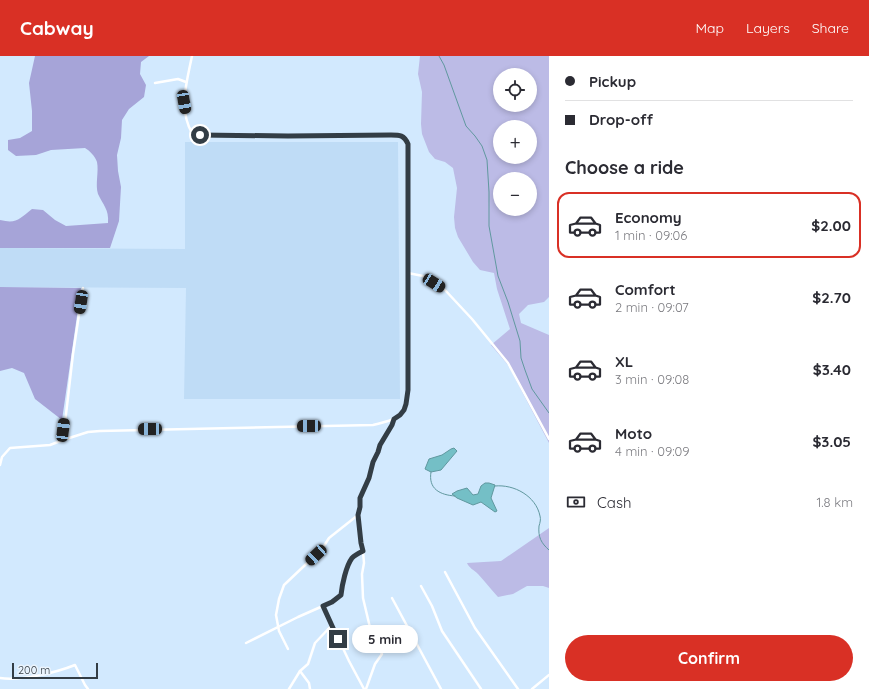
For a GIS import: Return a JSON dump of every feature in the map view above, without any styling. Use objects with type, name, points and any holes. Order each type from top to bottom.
[{"type":"street","points":[[0,465],[2,457],[10,448],[50,445],[88,432],[373,425],[394,419],[404,410],[408,390],[408,144],[404,137],[400,135],[288,136],[200,135],[192,133],[188,125],[184,102],[186,82],[192,56]]},
{"type":"street","points":[[155,83],[178,79],[186,82]]},
{"type":"street","points":[[408,273],[422,276],[445,290],[472,319],[508,363],[549,439]]},
{"type":"street","points":[[63,440],[73,354],[83,288]]},
{"type":"street","points":[[365,689],[375,664],[382,654],[372,636],[363,598],[362,574],[364,563],[358,515],[360,498],[369,478],[373,462],[394,419]]},
{"type":"street","points":[[288,649],[279,631],[276,615],[279,599],[284,585],[322,549],[329,538],[358,515]]},
{"type":"street","points":[[246,643],[332,602],[341,595],[342,586],[352,559],[363,551]]},
{"type":"street","points":[[446,572],[475,628],[518,689]]},
{"type":"street","points":[[421,586],[432,606],[442,631],[481,689]]},
{"type":"street","points":[[392,598],[441,689]]},
{"type":"street","points":[[323,606],[349,661],[365,689]]},
{"type":"street","points":[[289,689],[300,671],[308,664],[315,643],[332,625]]},
{"type":"street","points":[[0,678],[10,679],[60,671],[75,665],[88,689]]},
{"type":"street","points":[[300,671],[309,683],[310,689]]},
{"type":"street","points":[[532,689],[549,675]]},
{"type":"shaded area","points":[[35,56],[149,56],[141,62],[140,74],[146,85],[144,97],[129,109],[122,120],[121,138],[117,155],[121,187],[119,221],[110,248],[0,248],[0,220],[18,220],[32,209],[43,210],[55,220],[66,226],[108,223],[107,211],[97,190],[97,162],[94,156],[87,149],[51,150],[36,155],[16,156],[8,150],[8,140],[20,138],[32,131],[32,111],[29,83]]},
{"type":"shaded area","points":[[420,56],[549,56],[549,297],[544,302],[528,305],[519,314],[521,323],[549,335],[549,443],[508,365],[491,345],[510,329],[497,289],[494,273],[480,270],[473,262],[458,237],[454,217],[457,188],[453,168],[445,162],[435,159],[429,152],[422,134],[422,92],[418,74]]},
{"type":"shaded area","points":[[185,142],[398,142],[400,399],[184,399],[186,288],[0,287],[0,248],[185,249]]},
{"type":"shaded area","points":[[0,287],[81,288],[62,420],[35,399],[24,373],[12,368],[0,371]]},
{"type":"shaded area","points":[[454,448],[457,451],[441,470],[431,472],[425,469],[429,459],[442,455]]},
{"type":"shaded area","points":[[485,483],[495,485],[491,498],[497,511],[495,512],[481,502],[473,505],[457,498],[452,494],[467,488],[473,495],[478,494],[481,486]]},
{"type":"shaded area","points":[[549,528],[549,588],[543,586],[527,586],[513,594],[498,597],[467,563],[501,561]]},
{"type":"waterway","points":[[439,56],[444,65],[466,126],[482,146],[487,160],[489,226],[498,276],[520,341],[521,358],[532,389],[549,413]]},
{"type":"waterway","points":[[431,472],[431,483],[433,487],[444,494],[455,496]]},
{"type":"waterway","points":[[495,486],[517,489],[529,497],[538,509],[540,517],[540,537],[544,545],[549,550]]},
{"type":"route","points":[[200,135],[400,135],[406,139],[408,144],[408,390],[404,410],[394,419],[384,437],[360,498],[358,515],[363,551],[352,559],[342,586],[341,595],[332,602],[323,606],[338,639]]}]
